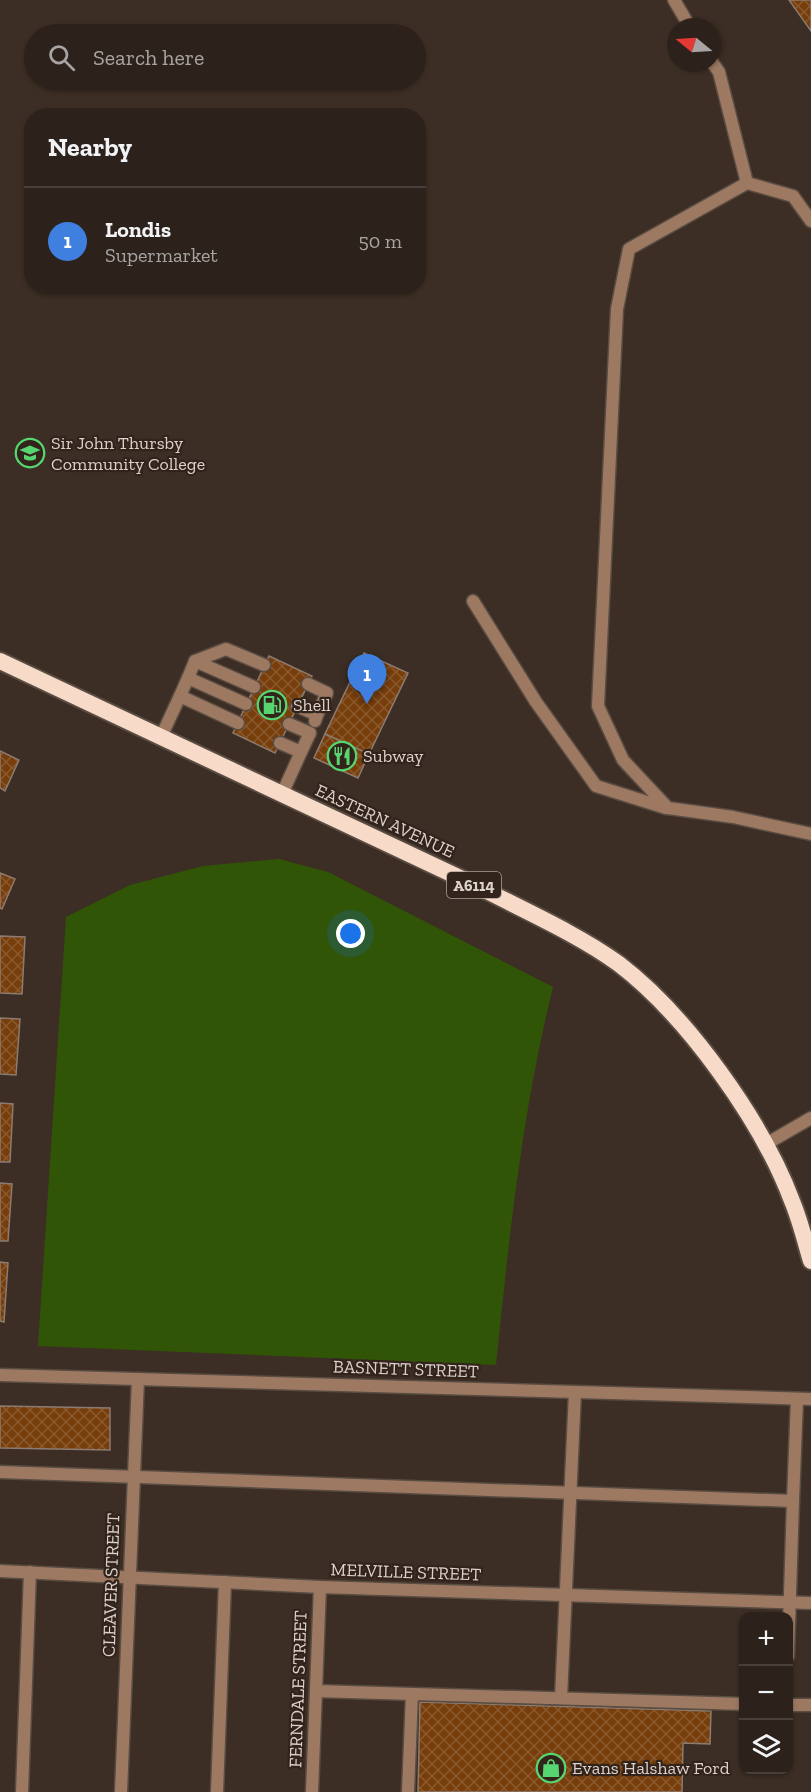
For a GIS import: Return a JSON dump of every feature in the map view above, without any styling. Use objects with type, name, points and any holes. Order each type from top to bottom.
[{"type":"highway","name":"EASTERN AVENUE","points":[[0,661],[475,885],[550,924],[619,964],[678,1020],[727,1084],[766,1144],[792,1200],[811,1262]]},
{"type":"street","points":[[674,0],[685,18]]},
{"type":"street","points":[[719,72],[747,183]]},
{"type":"street","points":[[668,808],[623,760],[598,706],[617,309],[629,249],[747,183],[793,196],[811,221]]},
{"type":"street","points":[[473,601],[536,702],[596,786],[668,808],[733,817],[811,834]]},
{"type":"street","points":[[161,737],[195,662],[226,649],[264,665]]},
{"type":"street","points":[[195,662],[254,687]]},
{"type":"street","points":[[188,678],[246,704]]},
{"type":"street","points":[[282,794],[327,693],[308,684]]},
{"type":"street","points":[[180,696],[237,723]]},
{"type":"street","points":[[297,706],[317,715]]},
{"type":"street","points":[[290,724],[310,733]]},
{"type":"street","points":[[280,743],[301,752]]},
{"type":"street","points":[[766,1144],[811,1118]]},
{"type":"street","name":"BASNETT STREET","points":[[0,1375],[811,1400]]},
{"type":"street","name":"CLEAVER STREET","points":[[121,1792],[138,1379]]},
{"type":"street","points":[[561,1698],[575,1392]]},
{"type":"street","points":[[789,1612],[797,1399]]},
{"type":"street","points":[[0,1472],[793,1501]]},
{"type":"street","name":"MELVILLE STREET","points":[[0,1571],[320,1587],[811,1603]]},
{"type":"street","points":[[22,1792],[30,1572]]},
{"type":"street","points":[[217,1792],[225,1581]]},
{"type":"street","name":"FERNDALE STREET","points":[[312,1792],[320,1587]]},
{"type":"street","points":[[316,1691],[739,1704]]},
{"type":"street","points":[[408,1792],[412,1694]]},
{"type":"street","points":[[793,1705],[811,1705]]},
{"type":"green space","points":[[279,859],[328,872],[553,987],[525,1128],[496,1365],[38,1346],[66,917],[130,885],[203,866]]},
{"type":"building","points":[[789,0],[811,0],[811,31]]},
{"type":"building","points":[[364,653],[408,673],[369,754],[325,734]]},
{"type":"building","name":"Shell","points":[[269,656],[312,676],[275,753],[233,733]]},
{"type":"building","name":"Subway","points":[[325,734],[369,754],[358,778],[314,758]]},
{"type":"building","points":[[0,751],[19,760],[5,791],[0,788]]},
{"type":"building","points":[[0,873],[15,879],[2,909],[0,908]]},
{"type":"building","points":[[0,936],[25,937],[22,994],[0,993]]},
{"type":"building","points":[[0,1018],[20,1019],[16,1075],[0,1074]]},
{"type":"building","points":[[0,1103],[13,1104],[10,1162],[0,1162]]},
{"type":"building","points":[[0,1183],[12,1184],[8,1241],[0,1241]]},
{"type":"building","points":[[0,1262],[8,1263],[4,1322],[0,1321]]},
{"type":"building","points":[[0,1406],[110,1408],[110,1450],[0,1448]]},
{"type":"building","name":"Evans Halshaw Ford","points":[[420,1702],[711,1711],[710,1744],[683,1743],[682,1792],[418,1792]]},
{"type":"place","name":"Sir John Thursby Community College","points":[[30,453]]},
{"type":"place","name":"Londis","points":[[367,704]]},
{"type":"place","name":"Shell","points":[[272,705]]},
{"type":"place","name":"Subway","points":[[342,756]]},
{"type":"place","name":"Evans Halshaw Ford","points":[[551,1768]]}]
